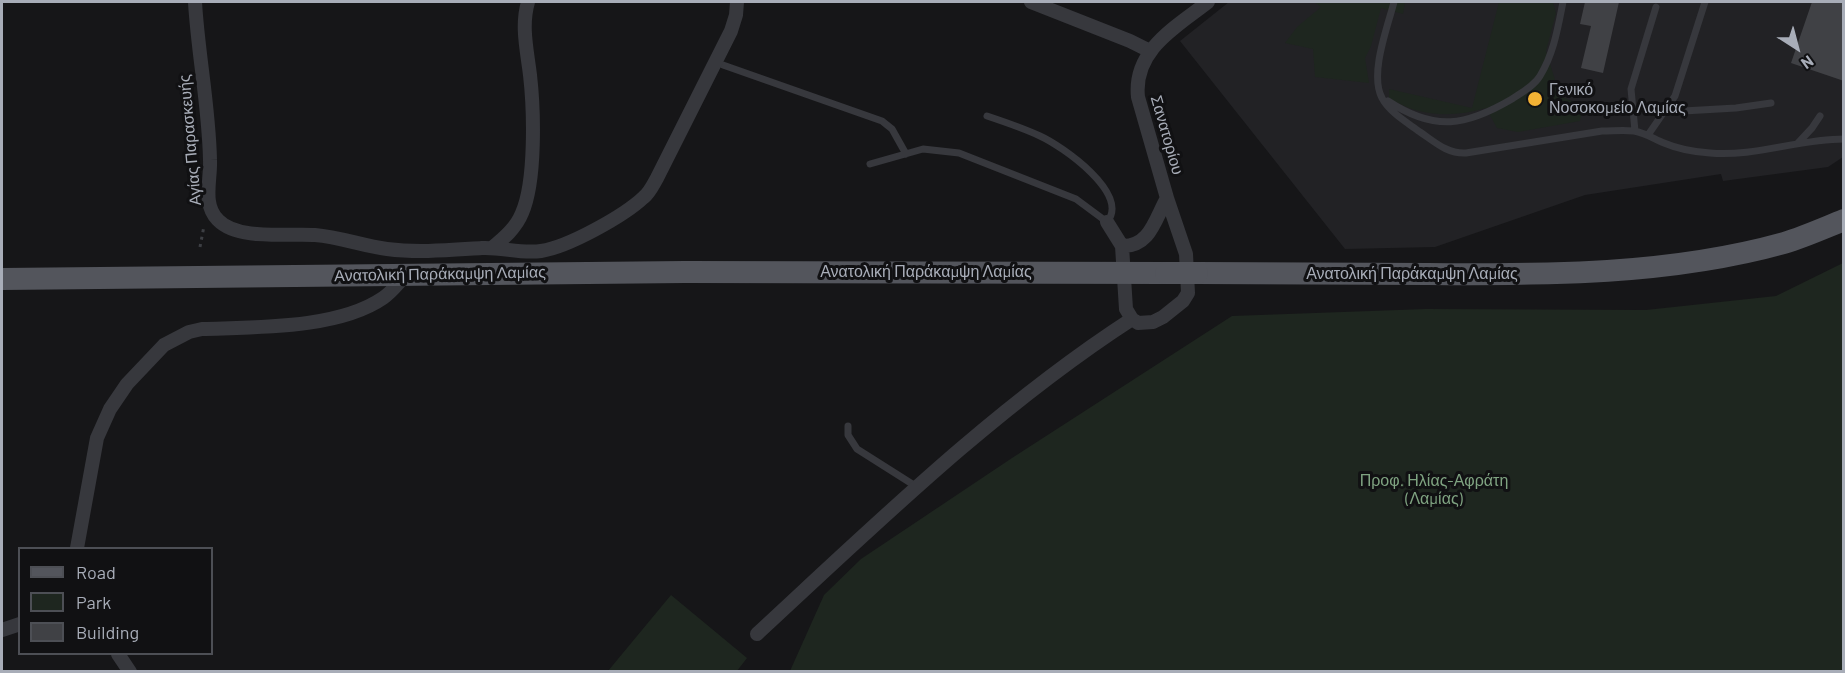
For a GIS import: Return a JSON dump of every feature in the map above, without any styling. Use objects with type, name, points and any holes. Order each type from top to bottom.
[{"type":"main road","name":"Ανατολική Παράκαμψη Λαμίας","points":[[2,279],[685,272],[1509,274],[1653,267],[1724,257],[1786,242],[1844,220]]},
{"type":"street","name":"Αγίας Παρασκευής","points":[[195,2],[199,57],[209,133],[208,200],[218,220],[232,228],[259,234],[315,235],[384,249],[422,251],[488,248],[529,252],[562,246],[608,221],[644,197],[657,178],[731,31],[737,2]]},
{"type":"street","points":[[485,274],[488,248],[512,230],[522,213],[529,179],[533,114],[524,26],[528,2]]},
{"type":"street","points":[[1031,2],[1150,51]]},
{"type":"street","name":"Σανατορίου","points":[[1122,246],[1133,246],[1142,242],[1167,198],[1137,92],[1139,74],[1150,51],[1165,34],[1208,2]]},
{"type":"street","points":[[1107,222],[1122,246],[1126,309],[1132,319],[1138,323],[1153,322],[1176,308],[1188,293],[1186,254],[1167,198]]},
{"type":"street","points":[[77,547],[93,454],[101,425],[127,384],[164,345],[189,332],[202,329],[292,325],[354,312],[385,297],[406,275]]},
{"type":"street","points":[[757,634],[825,569],[1028,393],[1082,351],[1132,319]]},
{"type":"street","points":[[2,630],[18,625]]},
{"type":"street","points":[[119,655],[130,672]]},
{"type":"lane","points":[[1394,2],[1378,67],[1378,85],[1381,96],[1400,117],[1441,147],[1457,153],[1602,131],[1635,132],[1674,146],[1711,154],[1744,152],[1823,139],[1844,140]]},
{"type":"lane","points":[[1381,96],[1407,111],[1443,122],[1468,120],[1494,109],[1539,79],[1555,43],[1563,2]]},
{"type":"lane","points":[[1648,135],[1666,112],[1678,88],[1705,2]]},
{"type":"lane","points":[[1635,132],[1631,89],[1656,7]]},
{"type":"lane","points":[[723,65],[882,121],[892,129],[906,154]]},
{"type":"lane","points":[[1666,112],[1736,108],[1771,103]]},
{"type":"lane","points":[[870,164],[923,149],[959,153],[1076,199],[1107,222],[1113,214],[1113,203],[1108,192],[1098,180],[1052,142],[987,116]]},
{"type":"lane","points":[[1798,143],[1820,116]]},
{"type":"lane","points":[[848,426],[848,435],[857,449],[918,488]]},
{"type":"shaded area","name":"Γενικό Νοσοκομείο Λαμίας","points":[[1229,2],[1843,2],[1843,157],[1828,167],[1723,181],[1721,174],[1585,195],[1435,247],[1345,249],[1180,41]]},
{"type":"green space","points":[[1314,2],[1405,2],[1403,14],[1381,8],[1371,46],[1365,58],[1369,83],[1315,77],[1313,49],[1285,43],[1297,27],[1321,7]]},
{"type":"green space","points":[[1499,2],[1553,2],[1556,13],[1546,51],[1560,96],[1583,106],[1580,121],[1518,132],[1497,128],[1486,108],[1460,113],[1436,114],[1412,109],[1389,98],[1389,89],[1472,108]]},
{"type":"green space","name":"Προφ. Ηλίας-Αφράτη (Λαμίας)","points":[[1843,263],[1843,671],[790,671],[824,595],[861,559],[1232,316],[1426,309],[1646,310],[1776,296]]},
{"type":"green space","points":[[671,595],[747,658],[737,671],[608,671]]},
{"type":"building","points":[[1585,2],[1619,2],[1603,73],[1581,68],[1591,26],[1580,24]]},
{"type":"building","points":[[1812,2],[1844,2],[1844,81],[1791,63]]},
{"type":"place","name":"Γενικό Νοσοκομείο Λαμίας","points":[[1535,99]]}]
